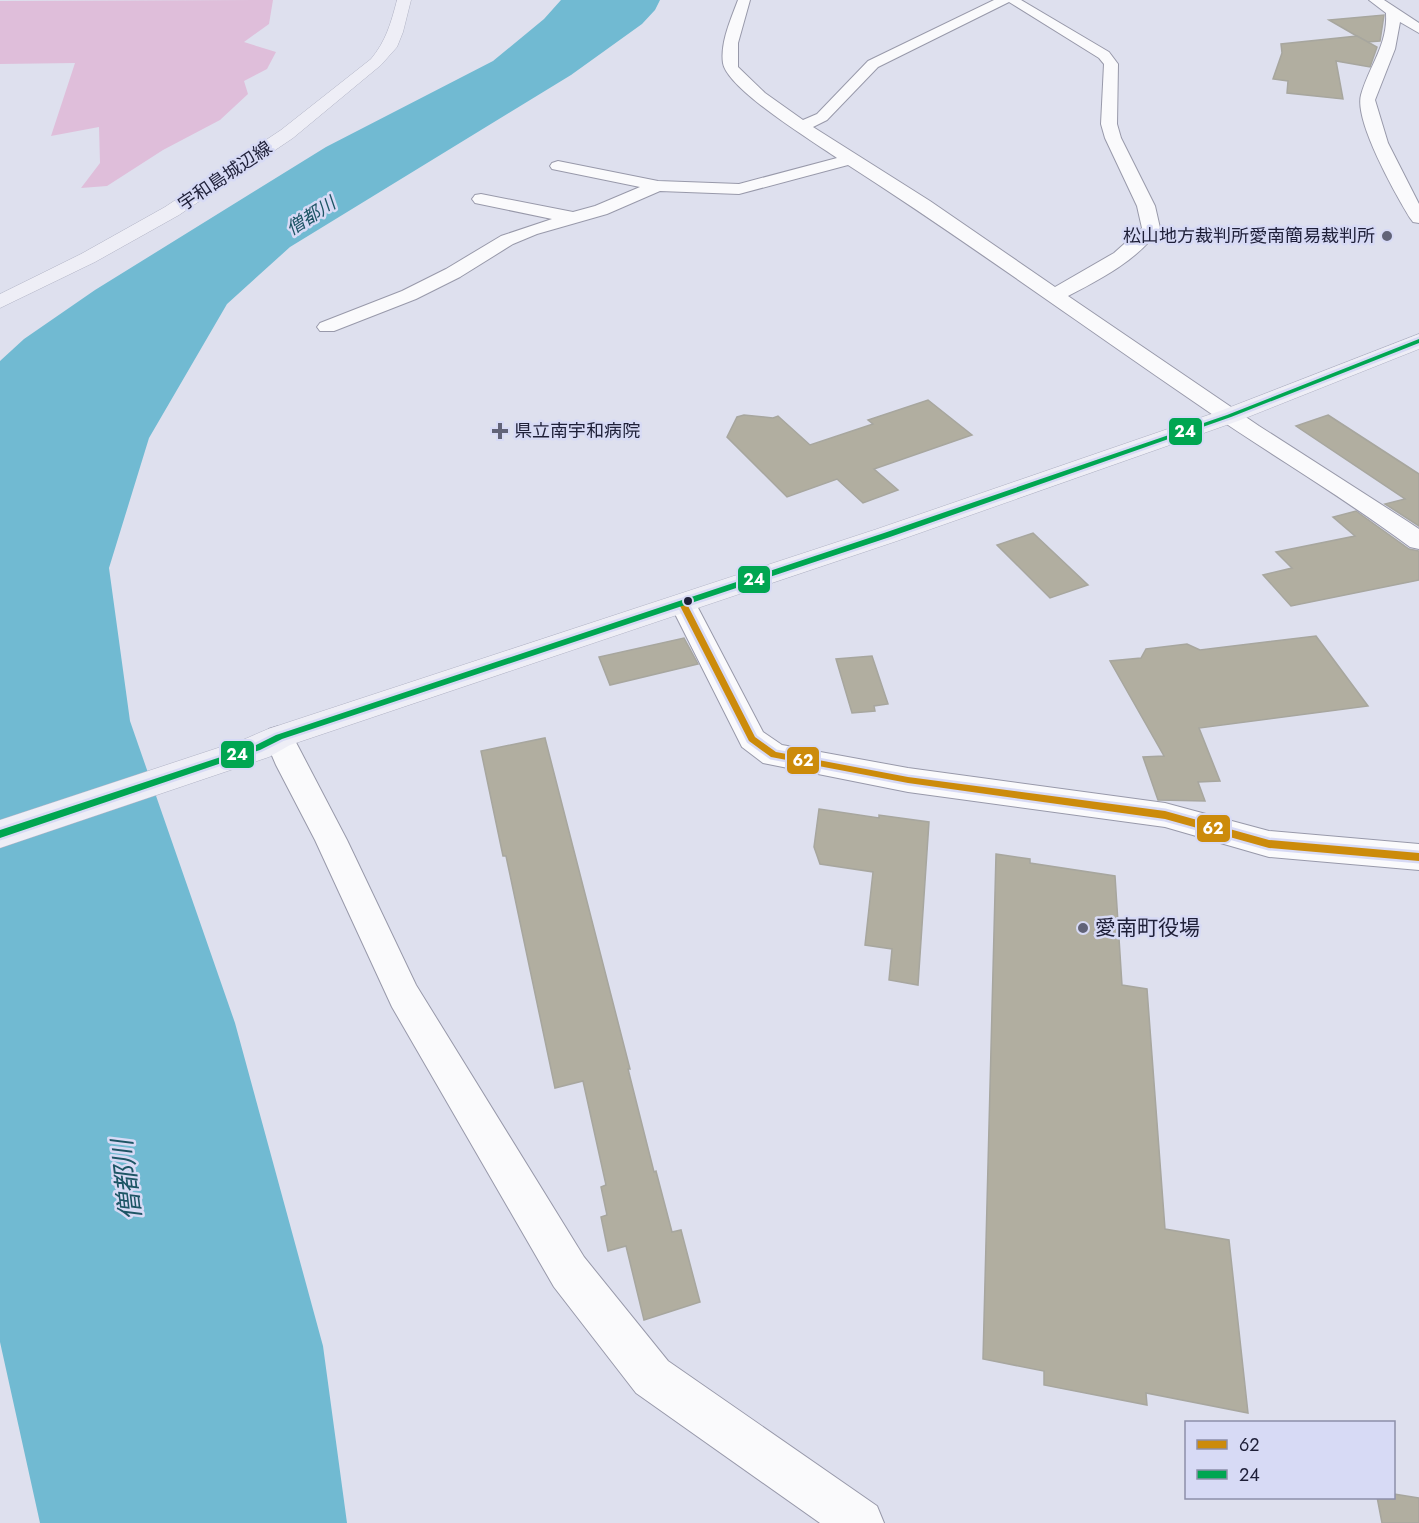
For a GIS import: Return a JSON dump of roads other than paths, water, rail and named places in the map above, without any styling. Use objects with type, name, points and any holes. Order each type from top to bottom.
[{"type":"main road","name":"宇和島城辺線","points":[[0,302],[172,211],[287,134],[376,62],[389,47],[396,32],[404,0]]},
{"type":"main road","points":[[0,834],[1229,416],[1419,341]]},
{"type":"street","points":[[744,0],[730,53],[731,67],[738,78],[850,159],[924,205],[1229,416],[1382,513],[1419,541]]},
{"type":"street","points":[[803,126],[822,117],[873,64],[1007,1],[1034,0]]},
{"type":"street","points":[[1375,0],[1419,29]]},
{"type":"street","points":[[1007,1],[1104,55],[1111,64],[1109,124],[1113,138],[1146,206],[1151,228],[1145,239],[1131,249],[1054,295]]},
{"type":"street","points":[[1392,13],[1394,23],[1389,48],[1368,99],[1377,132],[1407,199],[1419,218]]},
{"type":"street","points":[[558,166],[658,186],[739,189],[850,159]]},
{"type":"street","points":[[327,327],[409,295],[453,273],[507,240],[531,230],[601,210],[658,186]]},
{"type":"street","points":[[481,199],[573,218]]},
{"type":"street","points":[[683,603],[752,739],[774,755],[908,780],[1165,815],[1269,844],[1419,857]]},
{"type":"street","points":[[268,743],[291,765],[331,840],[404,996],[569,1272],[652,1377],[860,1523]]},
{"type":"water","name":"僧都川","points":[[561,0],[660,0],[655,10],[642,24],[571,75],[290,247],[227,304],[149,438],[109,568],[130,721],[235,1023],[323,1346],[347,1523],[40,1523],[0,1342],[0,361],[24,339],[95,290],[326,147],[493,61],[544,19]]},
{"type":"place","name":"松山地方裁判所愛南簡易裁判所","points":[[1387,236]]},
{"type":"place","name":"県立南宇和病院","points":[[500,431]]},
{"type":"place","name":"愛南町役場","points":[[1083,928]]}]
